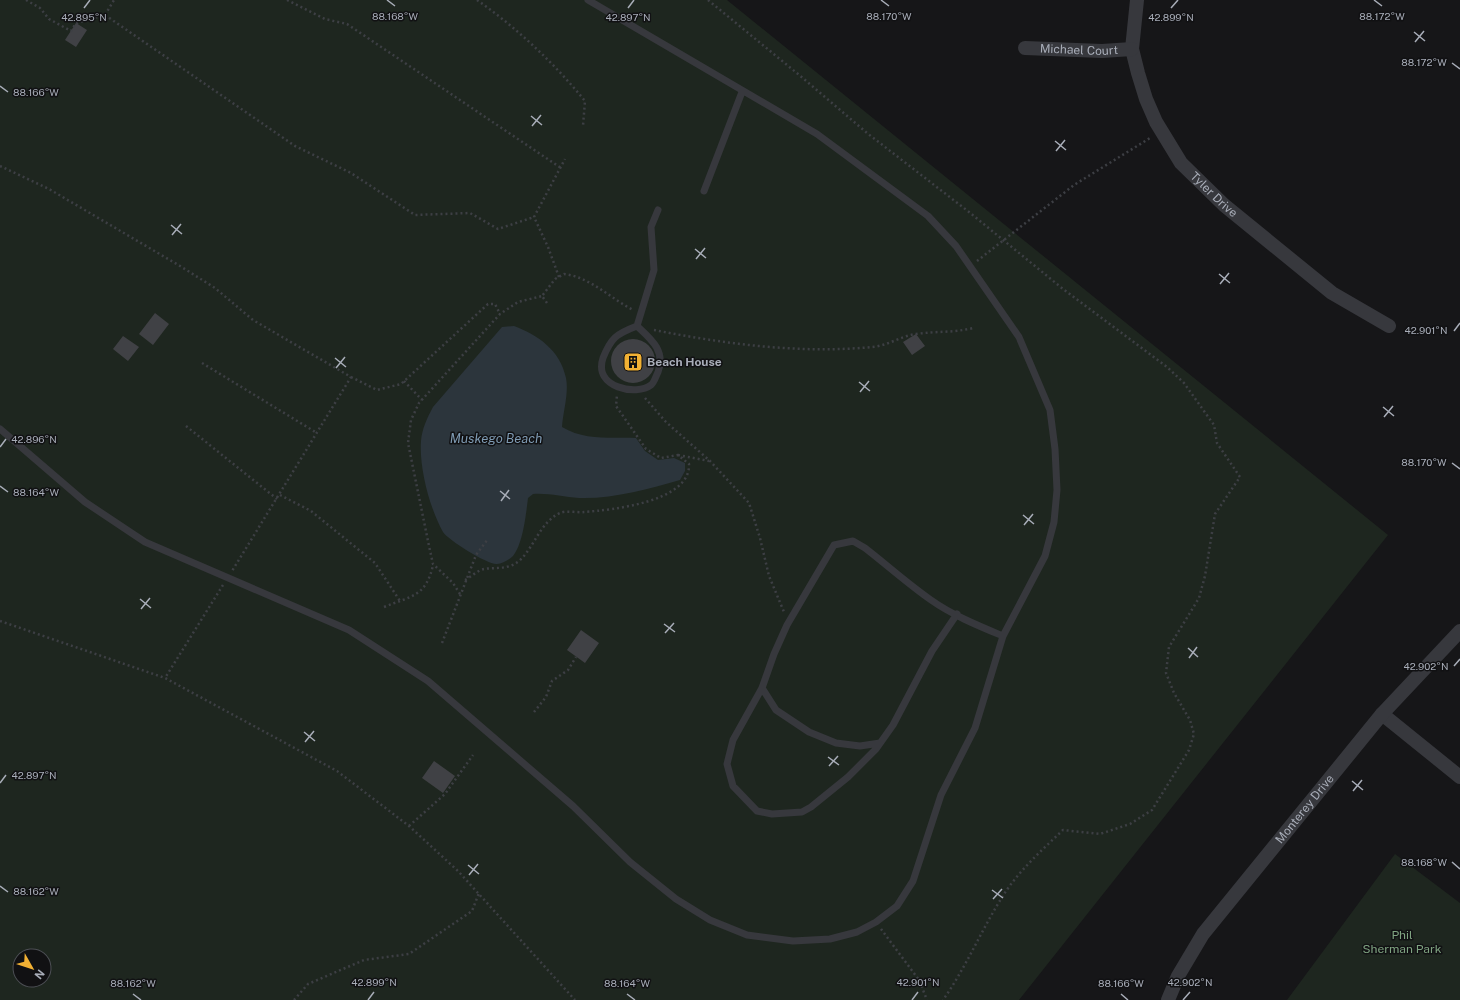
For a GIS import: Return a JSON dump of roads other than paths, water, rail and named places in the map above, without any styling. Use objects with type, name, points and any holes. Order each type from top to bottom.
[{"type":"street","name":"Tyler Drive","points":[[1137,0],[1132,49],[1146,100],[1160,131],[1181,163],[1224,205],[1332,293],[1389,326]]},
{"type":"street","name":"Michael Court","points":[[1025,48],[1102,51],[1132,49]]},
{"type":"street","name":"Monterey Drive","points":[[1168,1000],[1178,976],[1203,934],[1382,714],[1460,631]]},
{"type":"street","points":[[1382,714],[1460,777]]},
{"type":"lane","points":[[0,429],[85,502],[145,542],[349,630],[428,681],[573,806],[630,862],[676,900],[710,920],[748,934],[793,941],[830,939],[857,932],[876,922],[897,906],[913,881],[941,795],[975,728],[1003,636],[1045,556],[1054,522],[1058,490],[1050,410],[1019,337],[956,246],[928,216],[817,134],[742,92],[588,0]]},
{"type":"lane","points":[[704,191],[742,92]]},
{"type":"lane","points":[[637,326],[654,270],[651,227],[658,210]]},
{"type":"lane","points":[[637,326],[653,340],[659,351],[661,364],[652,385],[644,389],[617,387],[606,381],[601,373],[601,365],[611,339],[622,332],[637,326]]},
{"type":"lane","points":[[957,614],[932,651],[893,725],[880,743],[848,777],[811,807],[802,812],[772,814],[757,811],[733,786],[727,764],[733,740],[762,688],[774,654],[787,625],[834,545],[853,541],[865,548],[931,601],[1003,636]]},
{"type":"lane","points":[[762,688],[776,710],[809,732],[836,743],[860,746],[880,743]]},
{"type":"water","name":"Muskego Beach","points":[[514,326],[539,339],[547,345],[559,359],[567,384],[562,427],[589,436],[636,438],[645,451],[658,460],[674,458],[685,463],[685,471],[680,480],[643,490],[605,497],[579,498],[533,494],[528,498],[524,528],[516,551],[510,559],[503,563],[497,564],[485,561],[468,551],[452,541],[443,532],[438,523],[426,488],[422,463],[421,441],[422,432],[433,407],[502,327]]},
{"type":"place","name":"Beach House","points":[[633,362]]},
{"type":"park label","name":"Phil Sherman Park","points":[[1402,942]]}]
